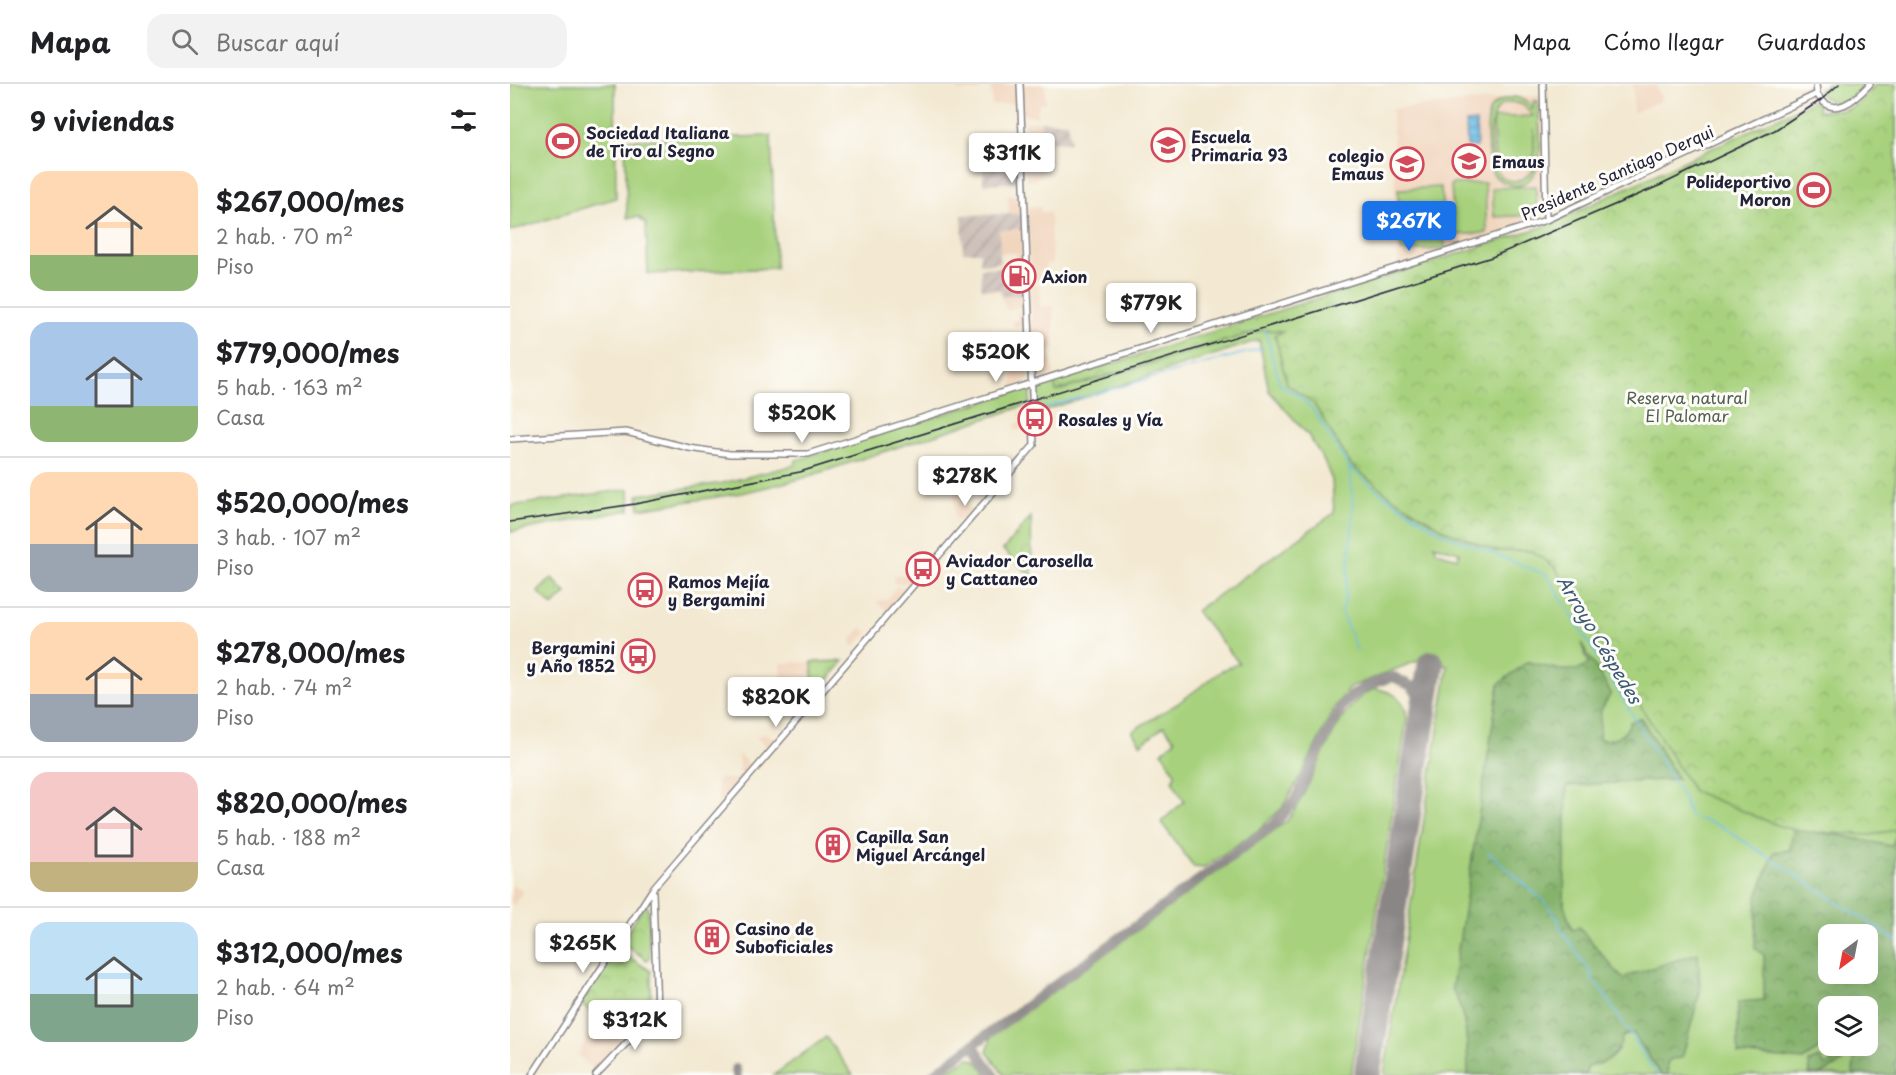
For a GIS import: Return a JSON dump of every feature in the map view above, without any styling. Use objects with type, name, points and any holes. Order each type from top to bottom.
[{"type":"street","points":[[532,1075],[654,887],[1034,445],[1020,84]]},
{"type":"street","points":[[1543,84],[1546,220]]},
{"type":"street","points":[[1816,84],[1817,94],[1828,105],[1841,107],[1852,102],[1870,84]]},
{"type":"street","name":"Presidente Santiago Derqui","points":[[510,439],[632,433],[689,448],[730,454],[801,456],[1546,220],[1817,94]]},
{"type":"street","points":[[596,1075],[657,1011],[651,898],[654,887]]},
{"type":"shaded area","points":[[958,84],[1019,84],[1019,103],[992,105],[991,85],[979,85],[979,91],[958,91]]},
{"type":"shaded area","points":[[1022,84],[1045,84],[1046,103],[1039,104],[1037,117],[1024,115]]},
{"type":"shaded area","points":[[1633,84],[1655,84],[1662,100],[1633,113]]},
{"type":"shaded area","name":"Emaus","points":[[1542,95],[1544,214],[1539,222],[1400,266],[1398,263],[1392,109]]},
{"type":"shaded area","points":[[1028,121],[1041,121],[1042,140],[1051,140],[1051,148],[1049,148],[1052,164],[1046,164],[1046,171],[1041,171],[1041,177],[1036,177],[1036,180],[1026,180],[1024,125]]},
{"type":"shaded area","points":[[1041,121],[1068,122],[1070,142],[1042,141]]},
{"type":"shaded area","points":[[1001,151],[1021,151],[1022,163],[992,164],[991,158],[1001,157]]},
{"type":"shaded area","points":[[1022,163],[1021,182],[983,184],[983,164]]},
{"type":"shaded area","points":[[1022,195],[1023,214],[1009,214],[1008,196]]},
{"type":"shaded area","points":[[1040,206],[1041,212],[1050,212],[1052,264],[1046,264],[1046,280],[1032,281],[1030,279],[1027,207]]},
{"type":"shaded area","points":[[1023,214],[1024,229],[999,230],[1000,263],[980,264],[980,252],[963,252],[962,215]]},
{"type":"shaded area","points":[[1024,229],[1025,261],[1017,263],[1016,253],[999,253],[999,230]]},
{"type":"shaded area","name":"Axion","points":[[1013,267],[1025,268],[1026,283],[1013,283]]},
{"type":"shaded area","points":[[1013,267],[1013,283],[1026,283],[1026,295],[1002,296],[1000,290],[981,289],[981,268]]},
{"type":"shaded area","points":[[1033,285],[1039,285],[1040,306],[1054,306],[1054,348],[1051,348],[1049,354],[1055,375],[1034,380],[1030,289]]},
{"type":"shaded area","points":[[1026,295],[1025,306],[1007,311],[1001,296]]},
{"type":"shaded area","points":[[1016,312],[1027,313],[1027,326],[1014,327],[1012,320],[1018,320]]},
{"type":"shaded area","points":[[1028,338],[1029,380],[1012,388],[1013,363],[1004,363],[1004,345],[1000,345],[998,339]]},
{"type":"shaded area","points":[[1029,411],[1031,429],[1015,430],[1014,424],[1021,423],[1019,413]]},
{"type":"shaded area","points":[[959,486],[960,502],[973,511],[966,519],[955,519],[953,487]]},
{"type":"shaded area","points":[[917,555],[923,555],[931,560],[920,571],[917,568]]},
{"type":"shaded area","points":[[915,574],[911,583],[894,584],[894,575]]},
{"type":"shaded area","points":[[895,587],[906,587],[907,589],[888,612],[876,602],[888,599]]},
{"type":"shaded area","points":[[861,627],[868,633],[853,647],[851,641]]},
{"type":"shaded area","points":[[812,662],[813,683],[782,684],[781,663]]},
{"type":"shaded area","points":[[766,733],[776,741],[769,749],[756,737]]},
{"type":"shaded area","points":[[738,754],[754,768],[749,773],[740,774]]},
{"type":"shaded area","points":[[720,778],[742,780],[719,807],[717,781]]},
{"type":"shaded area","points":[[512,884],[523,891],[514,905],[510,902]]},
{"type":"shaded area","points":[[596,1021],[623,1038],[593,1070],[578,1055]]},
{"type":"green space","name":"Sociedad Italiana de Tiro al Segno","points":[[510,84],[615,84],[616,198],[510,231]]},
{"type":"green space","points":[[1827,84],[1866,84],[1844,103],[1836,104],[1821,96],[1819,90]]},
{"type":"green space","points":[[1876,84],[1896,84],[1896,1075],[1541,1075],[1542,665],[1527,662],[1452,988],[1461,1009],[1466,1030],[1468,1075],[1384,1075],[1448,666],[1417,661],[1350,687],[1334,708],[1303,772],[1282,808],[1261,828],[1203,868],[1194,867],[1161,822],[1184,801],[1173,782],[1175,773],[1162,752],[1175,740],[1164,726],[1141,744],[1132,731],[1177,704],[1223,670],[1239,663],[1196,611],[1334,513],[1332,480],[1309,436],[1269,391],[1259,340],[1037,413],[1034,387],[1054,382],[1057,391],[1262,330],[1272,328],[1286,331],[1510,260],[1830,110],[1851,108]],"holes":[[[1434,545],[1459,552],[1457,558],[1437,552]]]},
{"type":"green space","name":"Reserva natural El Palomar","points":[[1876,84],[1896,84],[1896,830],[1871,835],[1809,832],[1782,827],[1693,791],[1555,567],[1532,551],[1496,551],[1446,531],[1390,496],[1351,465],[1314,404],[1287,384],[1275,335],[1284,331],[1262,330],[1056,391],[1054,382],[1545,226],[1813,101],[1818,104],[1818,111],[1851,107]]},
{"type":"green space","points":[[1516,97],[1528,102],[1533,109],[1533,101],[1538,101],[1540,151],[1534,173],[1527,181],[1516,186],[1502,182],[1492,172],[1487,140],[1489,113],[1493,105],[1499,101]],"holes":[[[1511,102],[1524,105],[1533,116],[1493,118],[1495,166],[1534,165],[1530,173],[1514,181],[1505,179],[1494,165],[1491,144],[1493,115],[1501,105]]]},
{"type":"green space","points":[[771,136],[776,268],[648,274],[646,224],[639,217],[627,218],[625,140]]},
{"type":"green space","points":[[1485,183],[1487,233],[1454,235],[1451,184]]},
{"type":"green space","points":[[1536,186],[1537,215],[1494,217],[1492,188]]},
{"type":"green space","points":[[1441,187],[1445,249],[1401,251],[1398,189]]},
{"type":"green space","points":[[1030,387],[1030,404],[800,479],[742,493],[639,509],[638,495],[723,483],[795,465],[796,460]]},
{"type":"green space","points":[[629,489],[630,510],[510,532],[510,506]]},
{"type":"green space","points":[[1031,517],[1032,577],[1003,550]]},
{"type":"green space","points":[[552,578],[566,593],[553,606],[538,592]]},
{"type":"green space","points":[[1581,643],[1611,693],[1601,710],[1599,739],[1609,740],[1618,737],[1630,722],[1641,718],[1678,779],[1567,786],[1564,905],[1572,930],[1579,927],[1622,978],[1698,953],[1700,992],[1682,1058],[1671,1059],[1667,1063],[1668,1075],[1661,1075],[1633,1033],[1622,1037],[1621,1044],[1611,1058],[1588,1067],[1585,1075],[1468,1075],[1466,1030],[1461,1009],[1452,988],[1499,684],[1527,662],[1566,670],[1574,670],[1589,664]]},
{"type":"green space","points":[[844,661],[799,713],[783,712],[782,684],[813,683],[812,662]]},
{"type":"green space","points":[[1375,689],[1397,697],[1404,705],[1407,718],[1351,1075],[1004,1075],[987,1052],[991,1037],[1287,821],[1348,710],[1361,697]]},
{"type":"green space","points":[[1794,823],[1809,832],[1834,834],[1891,846],[1896,837],[1896,1075],[1853,1075],[1854,1056],[1878,1056],[1878,996],[1818,996],[1818,1050],[1803,1060],[1738,1054],[1738,1002],[1764,1000],[1764,955],[1755,948],[1757,897],[1774,852],[1790,850]]},
{"type":"green space","points":[[645,904],[648,907],[650,957],[647,960],[621,942]]},
{"type":"green space","points":[[616,949],[651,971],[651,1013],[629,1035],[583,1006],[582,1002]]},
{"type":"green space","points":[[826,1037],[853,1075],[774,1075]]},
{"type":"green space","points":[[1830,1056],[1840,1056],[1842,1063],[1820,1075],[1810,1075],[1809,1062],[1819,1058],[1826,1066],[1831,1062]]},
{"type":"green space","points":[[969,1058],[977,1061],[987,1075],[942,1075]]},
{"type":"water","points":[[1476,122],[1477,147],[1467,146],[1466,123]]},
{"type":"waterway","name":"Arroyo Céspedes","points":[[1265,330],[1280,384],[1300,397],[1313,410],[1349,467],[1382,494],[1444,534],[1547,575],[1684,799],[1690,817],[1719,825],[1896,940]]},
{"type":"waterway","points":[[1038,409],[1263,348]]},
{"type":"waterway","points":[[1349,468],[1353,502],[1351,538],[1344,607],[1340,610],[1357,650]]},
{"type":"waterway","points":[[1488,852],[1549,906],[1558,919],[1560,928],[1592,975],[1593,983],[1600,988],[1657,1075]]},
{"type":"taxiway","points":[[932,1075],[1274,825],[1295,800],[1341,708],[1358,692],[1379,681],[1394,677],[1411,686],[1425,704]]},
{"type":"taxiway","points":[[973,1045],[994,1075]]},
{"type":"taxiway","points":[[736,1069],[737,1075]]},
{"type":"runway","points":[[1367,1075],[1431,664]]},
{"type":"railway","points":[[510,522],[635,504],[800,472],[1492,257],[1661,185],[1775,130],[1821,100],[1839,84]]},
{"type":"place","name":"Sociedad Italiana de Tiro al Segno","points":[[563,141]]},
{"type":"place","name":"Escuela Primaria 93","points":[[1168,145]]},
{"type":"place","name":"Emaus","points":[[1469,161]]},
{"type":"place","name":"colegio Emaus","points":[[1407,164]]},
{"type":"place","name":"Polideportivo Moron","points":[[1814,190]]},
{"type":"place","name":"Axion","points":[[1019,276]]},
{"type":"place","name":"Rosales y Vía","points":[[1035,419]]},
{"type":"place","name":"Aviador Carosella y Cattaneo","points":[[923,569]]},
{"type":"place","name":"Ramos Mejía y Bergamini","points":[[645,590]]},
{"type":"place","name":"Bergamini y Año 1852","points":[[638,656]]},
{"type":"place","name":"Capilla San Miguel Arcángel","points":[[833,845]]},
{"type":"place","name":"Casino de Suboficiales","points":[[712,937]]}]
